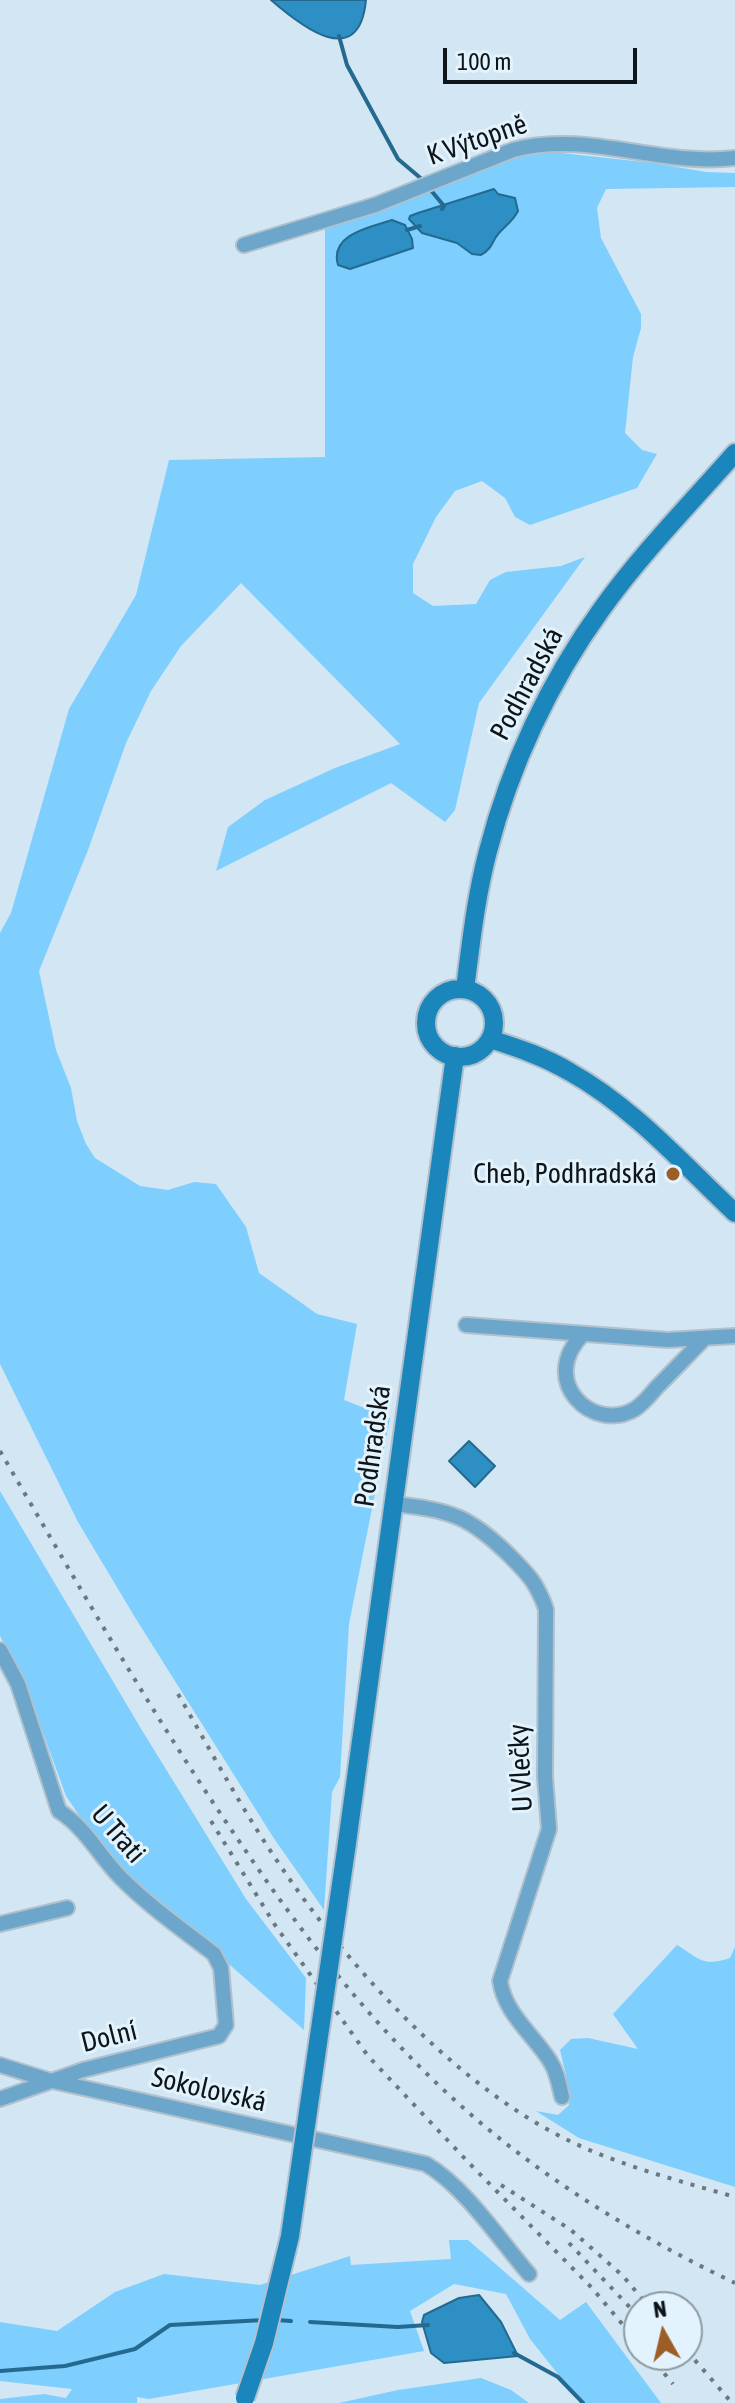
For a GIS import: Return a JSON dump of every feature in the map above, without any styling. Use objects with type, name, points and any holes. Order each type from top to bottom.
[{"type":"main road","name":"Podhradská","points":[[465,989],[476,906],[488,851],[519,759],[552,689],[576,647],[627,576],[735,453]]},
{"type":"main road","points":[[465,989],[484,998],[492,1011],[494,1025],[490,1039],[476,1053],[455,1056],[442,1052],[432,1042],[427,1030],[427,1016],[433,1003],[444,993],[465,989]]},
{"type":"main road","points":[[490,1039],[541,1056],[598,1089],[735,1213]]},
{"type":"main road","name":"Podhradská","points":[[244,2400],[268,2330],[290,2236],[455,1056]]},
{"type":"street","name":"K Výtopně","points":[[244,245],[375,205],[535,144],[565,142],[671,159],[735,158]]},
{"type":"street","points":[[466,1325],[668,1340],[735,1336]]},
{"type":"street","points":[[583,1334],[568,1353],[565,1382],[580,1402],[605,1415],[621,1414],[637,1408],[705,1338]]},
{"type":"street","name":"U Vlečky","points":[[393,1504],[451,1513],[486,1531],[538,1586],[546,1609],[545,1777],[549,1829],[500,1981],[502,1997],[550,2061],[559,2080],[562,2097]]},
{"type":"street","name":"U Trati","points":[[0,1650],[18,1684],[59,1811],[74,1820],[104,1860],[138,1895],[214,1954],[221,1968],[226,2025]]},
{"type":"street","points":[[0,1924],[67,1908]]},
{"type":"street","name":"Dolní","points":[[48,2080],[219,2036],[226,2025]]},
{"type":"street","points":[[0,2065],[48,2080]]},
{"type":"street","points":[[0,2099],[48,2080]]},
{"type":"street","name":"Sokolovská","points":[[48,2080],[426,2164],[443,2175],[529,2274]]},
{"type":"shaded area","points":[[271,0],[366,0],[361,22],[352,34],[341,38],[327,37],[312,30]]},
{"type":"shaded area","points":[[552,152],[735,173],[735,187],[606,189],[597,208],[601,238],[641,314],[625,433],[642,450],[657,454],[637,488],[530,525],[515,517],[505,498],[482,481],[455,491],[436,517],[413,564],[413,593],[433,606],[476,604],[490,580],[506,572],[561,566],[585,557],[479,703],[455,810],[445,822],[391,783],[216,871],[228,827],[265,800],[335,768],[400,744],[241,583],[181,646],[151,691],[126,743],[88,850],[39,971],[56,1050],[71,1088],[77,1121],[95,1158],[140,1186],[168,1190],[194,1182],[216,1184],[246,1227],[259,1273],[317,1314],[357,1324],[344,1400],[390,1418],[349,1624],[340,1777],[332,1792],[324,1910],[273,1837],[78,1522],[0,1364],[0,933],[11,913],[69,709],[136,595],[169,460],[325,457],[325,226],[512,158]]},
{"type":"shaded area","points":[[494,189],[498,194],[515,198],[518,211],[481,255],[472,254],[457,243],[422,233],[409,219],[418,213]]},
{"type":"shaded area","points":[[392,220],[405,225],[413,248],[350,269],[338,265],[337,254],[346,239],[363,229]]},
{"type":"shaded area","points":[[469,1441],[495,1466],[475,1487],[449,1461]]},
{"type":"shaded area","points":[[0,1491],[246,1899],[306,1978],[304,2030],[109,1859],[66,1796],[29,1694],[0,1636]]},
{"type":"shaded area","points":[[677,1945],[707,1962],[730,1958],[735,1947],[735,2187],[579,2138],[536,2111],[558,2115],[569,2105],[560,2050],[571,2039],[588,2038],[638,2049],[613,2014]]},
{"type":"shaded area","points":[[449,2240],[468,2240],[560,2320],[586,2302],[623,2352],[623,2371],[637,2371],[661,2403],[581,2403],[530,2339],[506,2294],[454,2284],[410,2311],[424,2351],[149,2399],[137,2397],[137,2403],[0,2403],[0,2399],[44,2394],[66,2398],[72,2389],[0,2381],[0,2322],[57,2331],[115,2292],[164,2274],[260,2285],[350,2256],[351,2265],[451,2259]]},
{"type":"shaded area","points":[[479,2295],[501,2322],[518,2356],[444,2363],[431,2353],[422,2322],[424,2315],[459,2298]]},
{"type":"shaded area","points":[[481,2378],[511,2390],[529,2403],[339,2403],[398,2390]]},
{"type":"waterway","points":[[339,36],[347,65],[398,159],[424,181]]},
{"type":"waterway","points":[[429,188],[444,206],[442,209]]},
{"type":"waterway","points":[[407,230],[420,226]]},
{"type":"waterway","points":[[0,2371],[65,2366],[135,2349],[170,2325],[264,2320]]},
{"type":"waterway","points":[[277,2320],[291,2321]]},
{"type":"waterway","points":[[310,2322],[398,2327],[428,2325]]},
{"type":"waterway","points":[[514,2353],[558,2377],[583,2403]]},
{"type":"railway","points":[[0,1451],[205,1791],[285,1906],[335,1972],[389,2035],[448,2094],[514,2150],[621,2222],[735,2283]]},
{"type":"railway","points":[[178,1694],[256,1828],[310,1908],[371,1981],[439,2050],[514,2109],[574,2143],[642,2169],[735,2197]]},
{"type":"railway","points":[[211,1821],[275,1925],[368,2056],[592,2288],[623,2325]]},
{"type":"railway","points":[[501,2185],[571,2230],[636,2291]]},
{"type":"railway","points":[[569,2243],[623,2300]]},
{"type":"railway","points":[[703,2369],[732,2403]]},
{"type":"railway","points":[[662,2371],[673,2384]]},
{"type":"place","name":"Cheb, Podhradská","points":[[673,1174]]}]
